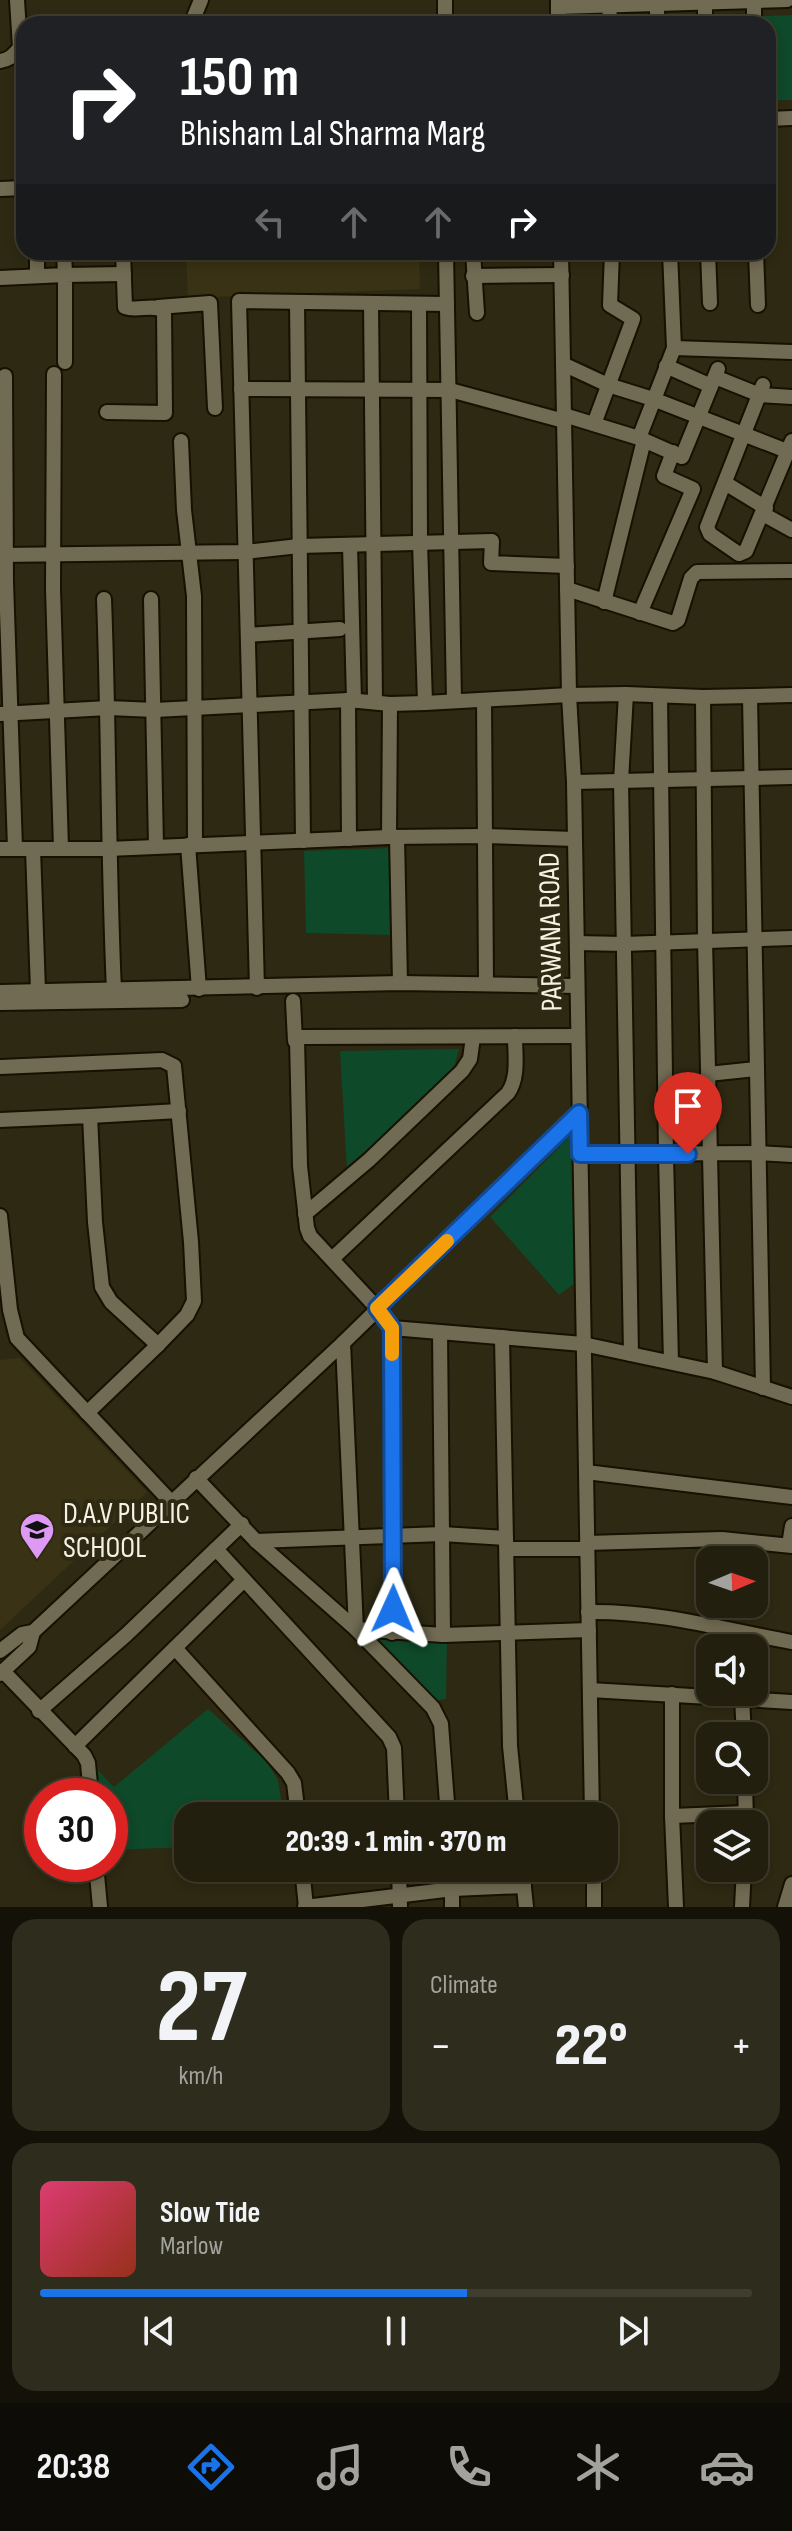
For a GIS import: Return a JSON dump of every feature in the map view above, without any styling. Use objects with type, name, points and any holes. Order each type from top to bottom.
[{"type":"street","points":[[558,4],[787,0]]},
{"type":"street","points":[[37,260],[37,276]]},
{"type":"street","points":[[64,260],[65,362]]},
{"type":"street","points":[[123,260],[125,307],[136,309],[210,303],[215,408]]},
{"type":"street","points":[[446,260],[454,700]]},
{"type":"street","points":[[473,260],[477,313]]},
{"type":"street","name":"PARWANA ROAD","points":[[561,260],[592,1802]]},
{"type":"street","points":[[594,424],[633,319],[610,305],[612,260]]},
{"type":"street","points":[[604,602],[653,399],[674,348],[670,260]]},
{"type":"street","points":[[708,260],[710,303]]},
{"type":"street","points":[[756,260],[758,305]]},
{"type":"street","points":[[0,278],[124,274]]},
{"type":"street","points":[[473,276],[562,275]]},
{"type":"street","points":[[257,988],[239,301],[447,304]]},
{"type":"street","points":[[297,302],[303,841]]},
{"type":"street","points":[[371,303],[373,544],[400,983]]},
{"type":"street","points":[[419,304],[420,542],[425,703]]},
{"type":"street","points":[[107,412],[165,413],[165,314],[158,307]]},
{"type":"street","points":[[674,348],[792,352]]},
{"type":"street","points":[[565,365],[608,385],[653,399],[744,434],[791,449],[744,554],[739,554],[710,534],[708,523],[725,483],[744,434],[761,390]]},
{"type":"street","points":[[666,366],[792,397]]},
{"type":"street","points":[[54,374],[53,556],[61,848]]},
{"type":"street","points":[[5,376],[3,555],[8,849],[108,849],[393,837],[574,839]]},
{"type":"street","points":[[241,389],[450,390],[594,424],[642,439],[682,457],[715,378]]},
{"type":"street","points":[[181,441],[194,596],[196,707],[192,845],[199,989]]},
{"type":"street","points":[[640,613],[693,489],[664,476],[673,452]]},
{"type":"street","points":[[725,483],[792,530]]},
{"type":"street","points":[[3,555],[245,552],[299,546],[492,541],[491,563],[567,566]]},
{"type":"street","points":[[349,839],[350,545]]},
{"type":"street","points":[[567,589],[670,623],[676,622],[691,578],[700,571],[792,571]]},
{"type":"street","points":[[104,599],[114,990]]},
{"type":"street","points":[[151,599],[156,846]]},
{"type":"street","points":[[248,635],[340,629]]},
{"type":"street","points":[[626,694],[621,781],[631,1354]]},
{"type":"street","points":[[5,714],[351,700],[425,703],[569,695],[792,695]]},
{"type":"street","points":[[660,696],[671,1362]]},
{"type":"street","points":[[703,697],[715,1372]]},
{"type":"street","points":[[750,697],[763,1388]]},
{"type":"street","points":[[484,700],[486,984]]},
{"type":"street","points":[[574,782],[792,777]]},
{"type":"street","points":[[33,849],[38,991]]},
{"type":"street","points":[[577,943],[792,938]]},
{"type":"street","points":[[0,992],[400,983],[577,986]]},
{"type":"street","points":[[0,1003],[182,1000]]},
{"type":"street","points":[[293,1001],[305,1214],[310,1236],[392,1328],[392,1633]]},
{"type":"street","points":[[332,1259],[508,1093],[515,1076],[515,1036]]},
{"type":"street","points":[[295,1041],[302,1037],[578,1036]]},
{"type":"street","points":[[305,1214],[369,1160],[462,1071],[470,1059],[473,1037]]},
{"type":"street","points":[[0,1067],[169,1061],[174,1066],[194,1301],[187,1315],[87,1413]]},
{"type":"street","points":[[708,1074],[756,1069]]},
{"type":"street","points":[[0,1120],[179,1111]]},
{"type":"street","points":[[89,1778],[88,1763],[75,1746],[1,1673],[29,1647],[33,1632],[343,1343],[579,1113]]},
{"type":"street","points":[[90,1116],[95,1222],[102,1287],[111,1302],[158,1345]]},
{"type":"street","points":[[580,1154],[792,1155]]},
{"type":"street","points":[[0,1216],[10,1310],[17,1338],[171,1502]]},
{"type":"street","points":[[392,1328],[583,1344],[715,1372],[792,1397]]},
{"type":"street","points":[[440,1332],[443,1635]]},
{"type":"street","points":[[502,1337],[510,1746],[516,1802]]},
{"type":"street","points":[[343,1343],[356,1629]]},
{"type":"street","points":[[586,1472],[792,1497]]},
{"type":"street","points":[[196,1478],[256,1541],[356,1629],[433,1708],[441,1724],[447,1802]]},
{"type":"street","points":[[39,1711],[126,1635],[242,1524]]},
{"type":"street","points":[[256,1541],[442,1534],[506,1544],[587,1546],[722,1539],[790,1545],[792,1526]]},
{"type":"street","points":[[216,1549],[389,1737],[394,1748],[396,1802]]},
{"type":"street","points":[[75,1746],[244,1580]]},
{"type":"street","points":[[588,1612],[621,1611],[664,1616],[792,1642]]},
{"type":"street","points":[[356,1629],[443,1635],[589,1630]]},
{"type":"street","points":[[0,1651],[22,1634],[33,1632]]},
{"type":"street","points":[[175,1648],[288,1773],[294,1783],[296,1802]]},
{"type":"street","points":[[590,1690],[696,1695]]},
{"type":"street","points":[[672,1694],[676,1907]]},
{"type":"street","points":[[768,1700],[792,1702]]},
{"type":"street","points":[[672,1816],[696,1817]]},
{"type":"street","points":[[98,1882],[100,1907]]},
{"type":"street","points":[[303,1882],[305,1907],[400,1901],[453,1889],[524,1886]]},
{"type":"street","points":[[452,1907],[453,1882]]},
{"type":"street","points":[[524,1882],[526,1907]]},
{"type":"street","points":[[594,1882],[594,1907]]},
{"type":"street","points":[[742,1907],[743,1882]]},
{"type":"street","points":[[788,1905],[792,1884]]},
{"type":"shaded area","points":[[186,260],[419,260],[420,289],[188,298]]},
{"type":"shaded area","name":"D.A.V PUBLIC SCHOOL","points":[[20,1358],[147,1492],[0,1630],[0,1360]]},
{"type":"green space","points":[[792,15],[792,100],[776,100],[776,16],[763,16]]},
{"type":"green space","points":[[391,848],[392,935],[306,933],[304,851]]},
{"type":"green space","points":[[459,1049],[453,1071],[347,1171],[340,1051]]},
{"type":"green space","points":[[574,1132],[578,1281],[559,1295],[490,1217]]},
{"type":"green space","points":[[370,1636],[447,1636],[446,1699],[429,1702]]},
{"type":"green space","points":[[208,1709],[266,1761],[278,1780],[282,1802],[174,1802],[174,1848],[128,1849],[128,1778],[125,1778]]},
{"type":"green space","points":[[90,1762],[105,1778],[91,1778]]},
{"type":"slow traffic","points":[[392,1354],[392,1328],[377,1308],[447,1241]]},
{"type":"place","name":"D.A.V PUBLIC SCHOOL","points":[[37,1561]]},
{"type":"route","points":[[393,1609],[392,1328],[377,1308],[579,1113],[580,1154],[688,1154]]}]
